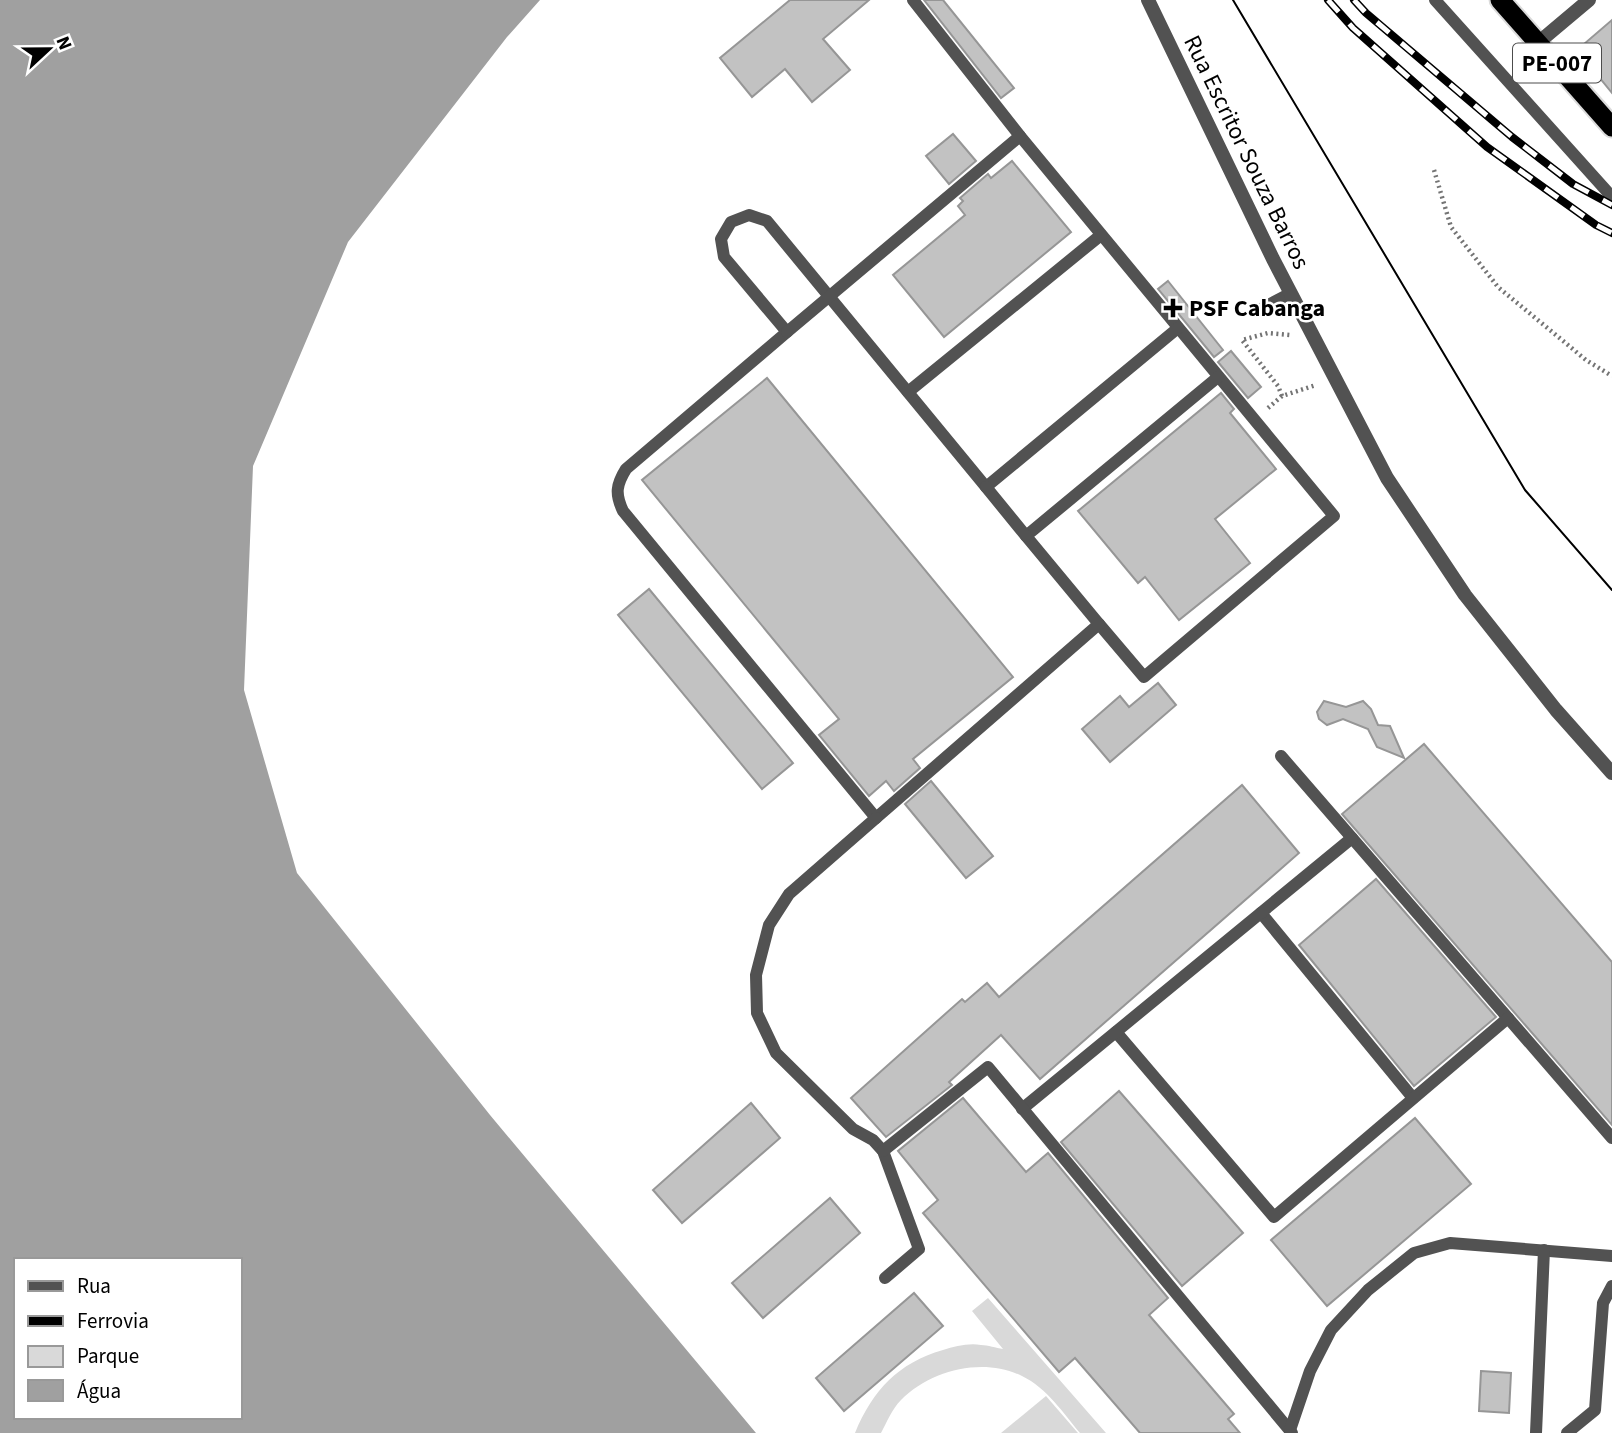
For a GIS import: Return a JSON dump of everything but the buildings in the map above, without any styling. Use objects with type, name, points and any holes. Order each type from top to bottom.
[{"type":"highway","name":"PE-007","points":[[1500,0],[1612,127]]},
{"type":"street","name":"Rua Escritor Souza Barros","points":[[1148,0],[1291,293],[1387,478],[1465,595],[1556,710],[1612,773]]},
{"type":"street","points":[[1539,42],[1589,0]]},
{"type":"lane","points":[[787,332],[724,257],[721,239],[730,222],[749,215],[767,221],[1144,677],[1334,516],[1020,136],[913,0]]},
{"type":"lane","points":[[1435,0],[1612,197]]},
{"type":"lane","points":[[876,818],[623,511],[616,496],[618,482],[626,469],[1020,136]]},
{"type":"lane","points":[[908,392],[1101,235]]},
{"type":"lane","points":[[1259,310],[1291,293]]},
{"type":"lane","points":[[986,487],[1178,328]]},
{"type":"lane","points":[[1026,536],[1218,377]]},
{"type":"lane","points":[[885,1278],[919,1250],[883,1151],[873,1140],[853,1129],[776,1053],[757,1013],[756,975],[769,925],[789,894],[1099,624]]},
{"type":"lane","points":[[1280,756],[1612,1138]]},
{"type":"lane","points":[[1023,1109],[1352,838]]},
{"type":"lane","points":[[1261,913],[1413,1098]]},
{"type":"lane","points":[[1116,1032],[1274,1217],[1508,1018]]},
{"type":"lane","points":[[883,1151],[988,1067],[1291,1431]]},
{"type":"lane","points":[[1291,1431],[1310,1371],[1331,1330],[1368,1290],[1414,1253],[1450,1243],[1612,1256]]},
{"type":"lane","points":[[1536,1433],[1544,1250]]},
{"type":"lane","points":[[1567,1433],[1595,1410],[1603,1303],[1612,1286]]},
{"type":"path","points":[[1434,170],[1451,227],[1498,287],[1586,360],[1612,376]]},
{"type":"path","points":[[1282,396],[1278,386],[1242,340],[1268,333],[1287,334],[1304,339],[1323,354]]},
{"type":"path","points":[[1254,419],[1282,396],[1317,384],[1338,382]]},
{"type":"green space","points":[[988,1298],[1106,1433],[1080,1433],[1047,1394],[1022,1376],[1007,1370],[974,1367],[942,1374],[913,1390],[895,1407],[881,1433],[855,1433],[879,1391],[913,1362],[962,1345],[984,1345],[1003,1349],[972,1311]]},
{"type":"green space","points":[[1046,1396],[1078,1433],[1001,1433]]},
{"type":"water","points":[[0,0],[540,0],[507,37],[348,242],[253,466],[244,690],[297,873],[490,1115],[756,1433],[0,1433]]},
{"type":"tram line","points":[[1233,0],[1525,490],[1612,590]]},
{"type":"railway","points":[[1328,0],[1353,28],[1487,147],[1596,225],[1612,233]]},
{"type":"railway","points":[[1354,0],[1512,137],[1573,184],[1612,205]]},
{"type":"place","name":"PSF Cabanga","points":[[1173,308]]}]
